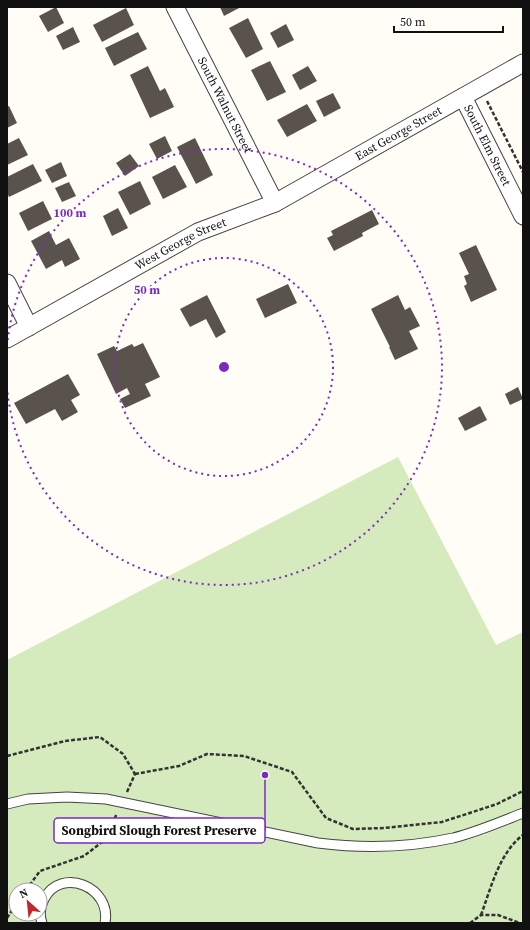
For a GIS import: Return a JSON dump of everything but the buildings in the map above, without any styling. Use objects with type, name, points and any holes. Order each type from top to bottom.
[{"type":"street","name":"South Walnut Street","points":[[176,7],[275,203]]},
{"type":"street","name":"East George Street","points":[[275,203],[523,64]]},
{"type":"street","name":"South Elm Street","points":[[463,97],[523,216]]},
{"type":"street","name":"West George Street","points":[[7,339],[198,232],[275,203]]},
{"type":"street","points":[[7,283],[29,327]]},
{"type":"lane","points":[[7,804],[28,800],[67,797],[106,799],[318,843],[351,847],[418,844],[454,837],[490,826],[523,813]]},
{"type":"lane","points":[[42,923],[41,906],[47,893],[56,885],[69,882],[82,885],[96,891],[103,902],[106,916],[104,923]]},
{"type":"path","points":[[480,87],[523,172]]},
{"type":"path","points":[[7,756],[66,741],[100,737],[123,754],[135,774]]},
{"type":"path","points":[[135,774],[179,766],[207,754],[244,756],[292,772],[326,818],[353,829],[384,828],[442,822],[497,804],[523,791]]},
{"type":"path","points":[[32,882],[40,871],[84,856],[106,839],[135,774]]},
{"type":"path","points":[[470,923],[481,915],[498,869],[514,845],[523,835]]},
{"type":"path","points":[[481,915],[498,915],[520,923]]},
{"type":"green space","points":[[398,457],[496,645],[523,632],[523,923],[7,923],[7,660]]},
{"type":"place","name":"Songbird Slough Forest Preserve","points":[[265,775]]}]
